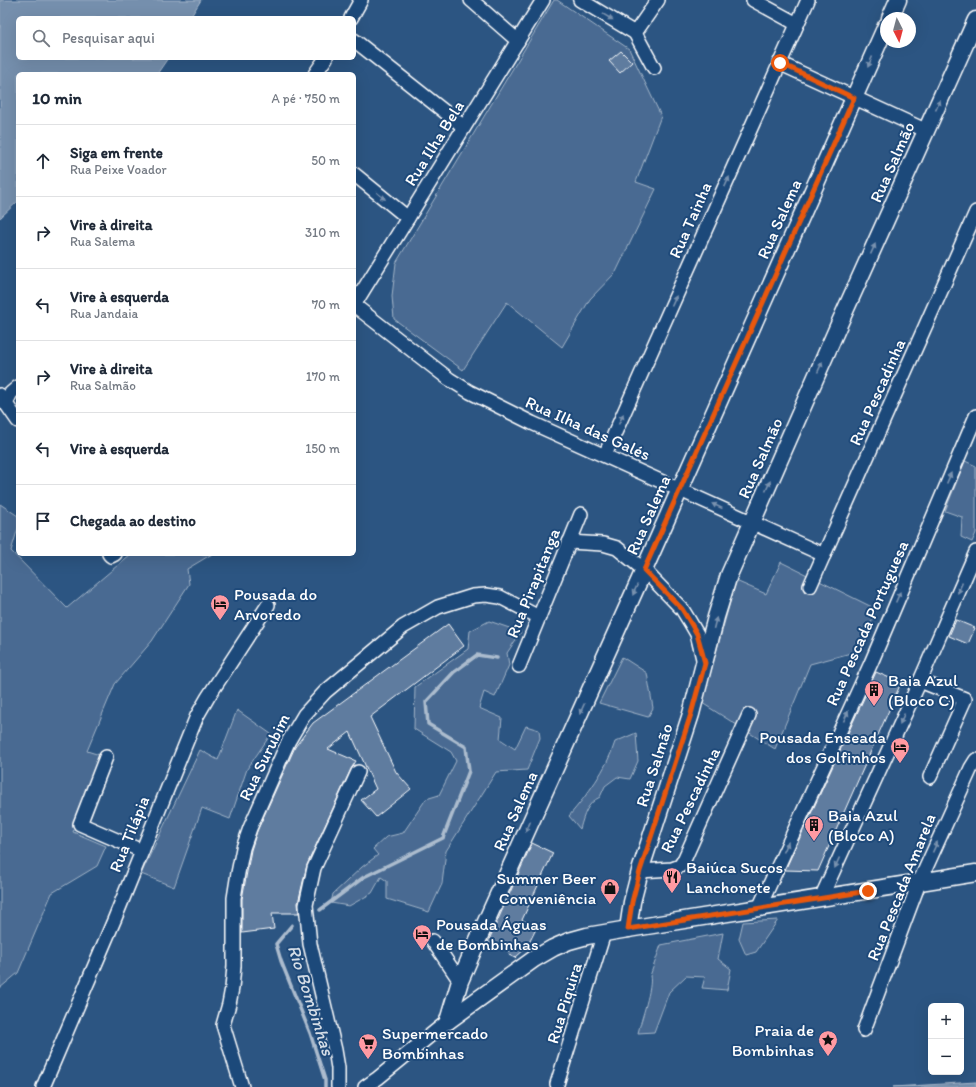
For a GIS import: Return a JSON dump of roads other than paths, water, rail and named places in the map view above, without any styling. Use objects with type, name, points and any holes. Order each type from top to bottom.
[{"type":"main road","points":[[893,12],[898,0]]},
{"type":"main road","name":"Rua Salmão","points":[[628,929],[632,902],[640,871],[691,714],[716,617],[729,575],[840,322],[976,20]]},
{"type":"main road","name":"Rua Salema","points":[[448,1021],[460,981],[880,40]]},
{"type":"main road","points":[[448,1021],[534,959],[569,941],[604,933],[976,873]]},
{"type":"street","points":[[352,16],[360,0]]},
{"type":"street","points":[[470,0],[518,41]]},
{"type":"street","name":"Rua Ilha Bela","points":[[356,302],[544,0]]},
{"type":"street","points":[[580,0],[635,33],[654,68]]},
{"type":"street","points":[[635,33],[658,0]]},
{"type":"street","points":[[753,0],[797,24]]},
{"type":"street","name":"Rua Tainha","points":[[605,455],[808,0]]},
{"type":"street","points":[[356,42],[464,127]]},
{"type":"street","points":[[316,72],[325,60]]},
{"type":"street","points":[[780,63],[927,131]]},
{"type":"street","points":[[356,176],[408,218]]},
{"type":"street","name":"Rua Pescadinha","points":[[810,586],[976,212]]},
{"type":"street","name":"Rua Ilha das Galés","points":[[356,307],[449,379],[470,392],[532,423],[824,555]]},
{"type":"street","points":[[16,389],[11,393],[8,399],[16,417]]},
{"type":"street","name":"Rua Pescada Portuguesa","points":[[759,908],[870,663],[976,416]]},
{"type":"street","name":"Rua Pirapitanga","points":[[519,666],[581,514]]},
{"type":"street","points":[[570,542],[603,544],[617,548],[644,570],[682,609],[697,634],[705,663]]},
{"type":"street","points":[[821,898],[920,681],[976,552]]},
{"type":"street","name":"Rua Surubim","points":[[242,1087],[223,1025],[232,988],[234,966],[234,898],[238,873],[243,848],[250,828],[288,742],[304,715],[325,692],[403,627],[438,607],[473,596],[486,595],[500,597],[539,617]]},
{"type":"street","name":"Rua Tilápia","points":[[43,1087],[115,918],[197,716],[268,605]]},
{"type":"street","points":[[920,681],[965,699],[930,777]]},
{"type":"street","name":"Rua Pescadinha","points":[[640,871],[672,869],[680,866],[750,715]]},
{"type":"street","points":[[106,757],[80,824],[142,851]]},
{"type":"street","name":"Rua Pescada Amarela","points":[[864,1030],[919,882],[970,768],[976,760]]},
{"type":"street","points":[[338,1087],[338,1068],[335,1050],[310,944],[306,905],[314,868],[358,772]]},
{"type":"street","name":"Rua Piquira","points":[[557,1084],[604,933]]},
{"type":"street","points":[[433,941],[460,981]]},
{"type":"street","points":[[364,1087],[378,1078],[448,1021]]},
{"type":"waterway","points":[[320,910],[364,877],[443,838],[469,771],[466,747],[428,724],[426,702],[454,672],[477,655],[497,658]]},
{"type":"waterway","name":"Rio Bombinhas","points":[[292,925],[276,944],[281,961],[310,1033],[325,1080],[325,1087]]},
{"type":"place","name":"Pousada do Arvoredo","points":[[220,621]]},
{"type":"place","name":"Baia Azul (Bloco C)","points":[[874,707]]},
{"type":"place","name":"Pousada Enseada dos Golfinhos","points":[[900,764]]},
{"type":"place","name":"Baia Azul (Bloco A)","points":[[814,842]]},
{"type":"place","name":"Baiúca Sucos Lanchonete","points":[[672,894]]},
{"type":"place","name":"Summer Beer Conveniência","points":[[610,905]]},
{"type":"place","name":"Pousada Águas de Bombinhas","points":[[422,951]]},
{"type":"place","name":"Praia de Bombinhas","points":[[828,1057]]},
{"type":"place","name":"Supermercado Bombinhas","points":[[368,1060]]}]
